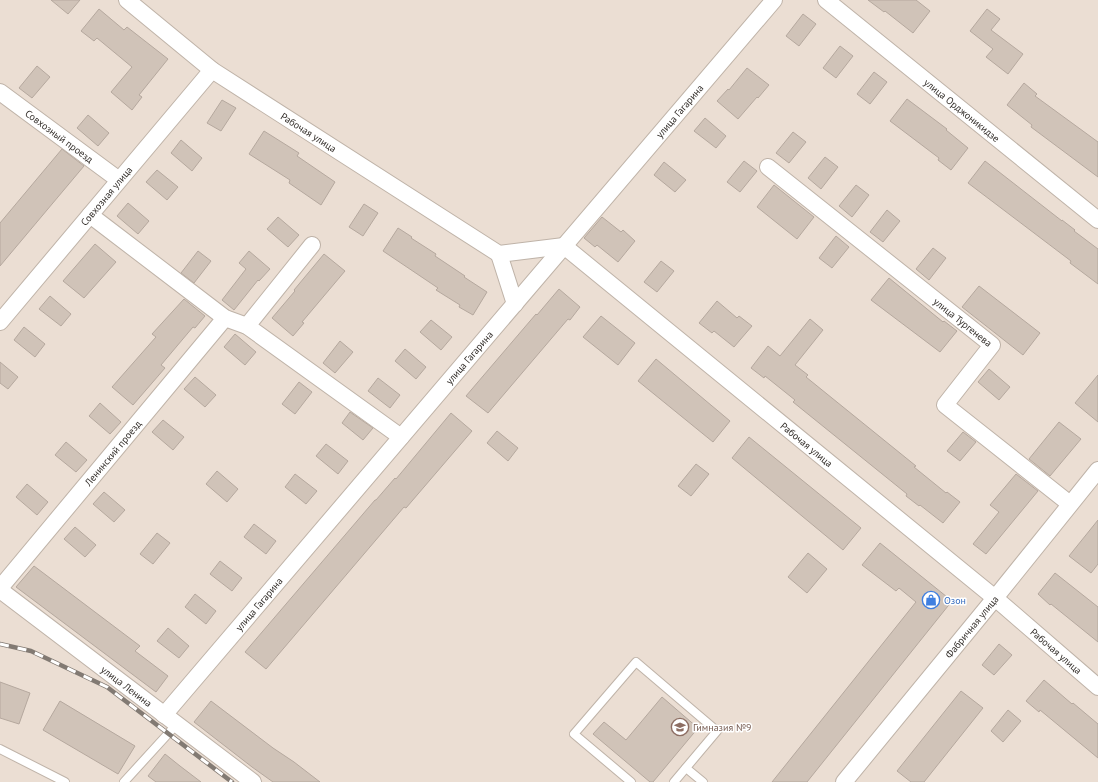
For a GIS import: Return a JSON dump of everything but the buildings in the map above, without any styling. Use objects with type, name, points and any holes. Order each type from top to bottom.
[{"type":"street","name":"Рабочая улица","points":[[127,0],[212,70],[499,254]]},
{"type":"street","name":"улица Гагарина","points":[[170,720],[401,437],[774,0]]},
{"type":"street","name":"улица Орджоникидзе","points":[[826,0],[1098,220]]},
{"type":"street","name":"Совхозная улица","points":[[0,322],[212,70]]},
{"type":"street","name":"Совхозный проезд","points":[[0,92],[119,180]]},
{"type":"street","name":"улица Тургенева","points":[[768,167],[992,345],[945,405],[1070,504]]},
{"type":"street","points":[[90,215],[225,318],[247,326],[401,437]]},
{"type":"street","points":[[247,326],[312,245]]},
{"type":"street","name":"Рабочая улица","points":[[564,246],[995,598],[1098,687]]},
{"type":"street","points":[[515,304],[499,254],[564,246]]},
{"type":"street","name":"Ленинский проезд","points":[[0,589],[225,318]]},
{"type":"street","name":"Фабричная улица","points":[[844,782],[1098,470]]},
{"type":"street","name":"улица Ленина","points":[[0,589],[253,782]]},
{"type":"lane","points":[[631,782],[574,734],[636,662],[717,731],[674,782]]},
{"type":"lane","points":[[124,782],[170,720]]},
{"type":"lane","points":[[0,749],[65,782]]},
{"type":"lane","points":[[686,768],[703,782]]},
{"type":"railway","points":[[0,644],[31,651],[107,687],[232,782]]},
{"type":"place","name":"Озон","points":[[931,600]]},
{"type":"place","name":"Гимназия №9","points":[[680,727]]}]
